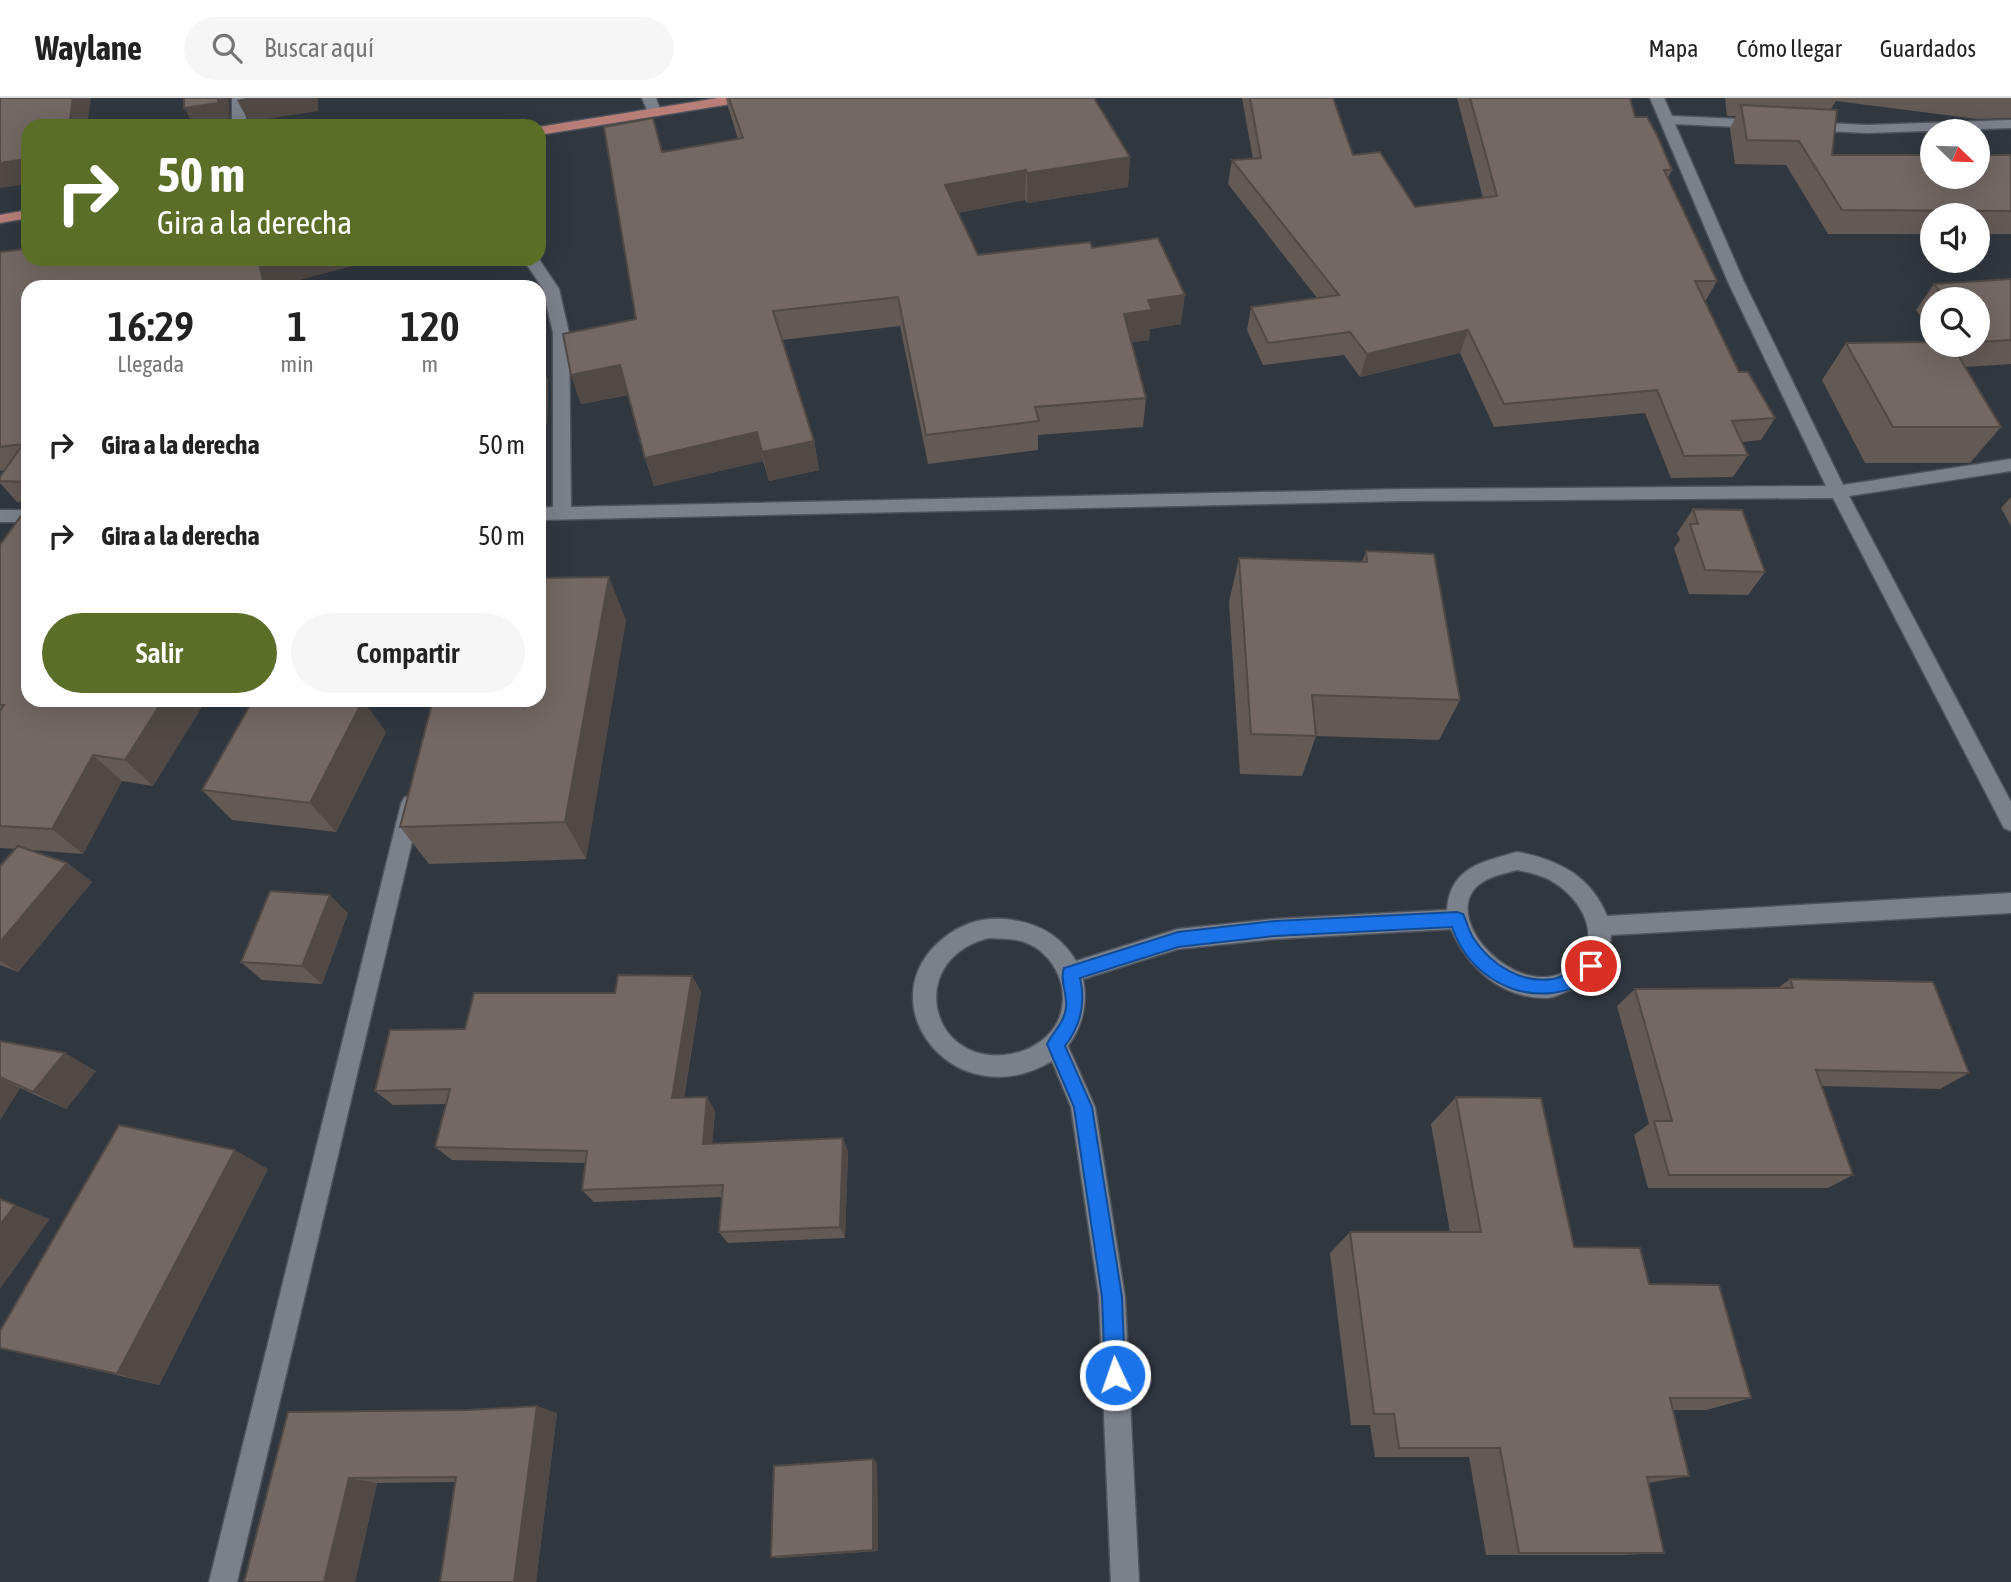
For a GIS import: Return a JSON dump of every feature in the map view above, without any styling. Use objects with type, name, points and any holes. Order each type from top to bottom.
[{"type":"main road","points":[[546,130],[743,98]]},
{"type":"main road","points":[[0,219],[21,215]]},
{"type":"street","points":[[239,98],[239,119]]},
{"type":"street","points":[[649,98],[654,113]]},
{"type":"street","points":[[1657,98],[1736,282],[1838,492],[2011,822]]},
{"type":"street","points":[[1667,120],[1867,129],[2011,124]]},
{"type":"street","points":[[546,282],[551,289],[561,333],[562,512]]},
{"type":"street","points":[[546,513],[1403,495],[1838,492],[2011,466]]},
{"type":"street","points":[[0,516],[21,516]]},
{"type":"street","points":[[223,1582],[417,779]]},
{"type":"street","points":[[1517,861],[1539,865],[1578,888],[1592,906],[1600,926],[1600,947],[1591,966],[1574,979],[1552,987],[1528,986],[1502,977],[1481,961],[1465,942],[1457,919],[1458,901],[1465,884],[1478,871],[1496,863],[1517,861]]},
{"type":"street","points":[[1600,926],[2011,903]]},
{"type":"street","points":[[1070,973],[1178,939],[1275,929],[1457,919]]},
{"type":"street","points":[[989,928],[1015,929],[1039,937],[1058,952],[1070,973],[1075,991],[1074,1010],[1067,1029],[1056,1044],[1034,1060],[1009,1067],[981,1067],[957,1057],[937,1040],[926,1017],[923,993],[929,970],[944,949],[964,935],[989,928]]},
{"type":"street","points":[[1056,1044],[1083,1107],[1112,1297],[1125,1582]]},
{"type":"building","points":[[0,98],[73,98],[70,119],[21,119],[21,160],[0,163]]},
{"type":"building","points":[[184,98],[218,98],[218,103],[184,108]]},
{"type":"building","points":[[729,98],[1094,98],[1130,157],[1027,173],[1026,170],[945,185],[978,255],[1090,242],[1092,248],[1158,238],[1185,295],[1148,300],[1152,310],[1124,314],[1146,398],[1035,407],[1039,421],[926,435],[898,297],[773,311],[814,441],[762,452],[757,432],[645,458],[620,365],[571,375],[563,334],[636,319],[604,127],[653,118],[662,152],[743,138]]},
{"type":"building","points":[[1250,98],[1333,98],[1353,155],[1380,152],[1415,207],[1497,196],[1470,98],[1630,98],[1635,117],[1647,117],[1657,135],[1672,170],[1664,170],[1717,281],[1695,281],[1739,372],[1748,372],[1775,418],[1732,421],[1748,455],[1684,456],[1657,390],[1504,404],[1468,330],[1367,354],[1350,332],[1268,343],[1251,307],[1339,295],[1232,160],[1261,158]]},
{"type":"building","points":[[1741,105],[1837,110],[1832,155],[1920,155],[1920,189],[1990,189],[1990,155],[2011,155],[2011,211],[1990,211],[1990,203],[1920,203],[1920,210],[1842,210],[1799,141],[1747,140]]},
{"type":"building","points":[[21,249],[21,266],[260,266],[263,280],[21,280],[21,444],[0,447],[0,252]]},
{"type":"building","points":[[2011,279],[2011,340],[1990,341],[1990,287],[1936,287],[1934,284]]},
{"type":"building","points":[[1920,342],[1920,357],[1959,357],[2001,427],[1893,427],[1846,343]]},
{"type":"building","points":[[21,447],[21,482],[0,481]]},
{"type":"building","points":[[1693,509],[1742,510],[1765,572],[1705,570],[1690,524],[1698,524]]},
{"type":"building","points":[[21,516],[21,707],[159,707],[125,760],[93,755],[52,829],[0,826],[0,711],[4,705],[0,705],[0,545]]},
{"type":"building","points":[[1366,551],[1434,554],[1460,700],[1312,695],[1316,736],[1251,734],[1239,558],[1367,562]]},
{"type":"building","points":[[609,577],[565,822],[400,827],[431,707],[546,707],[546,578]]},
{"type":"building","points":[[249,707],[359,707],[310,803],[202,790]]},
{"type":"building","points":[[18,846],[67,863],[0,942],[0,866]]},
{"type":"building","points":[[270,891],[330,895],[302,966],[241,962]]},
{"type":"building","points":[[618,975],[692,976],[672,1098],[707,1097],[703,1144],[843,1138],[840,1227],[719,1232],[723,1185],[582,1190],[587,1151],[435,1147],[450,1089],[375,1091],[390,1030],[465,1029],[474,993],[615,993]]},
{"type":"building","points":[[1790,979],[1933,982],[1969,1073],[1816,1070],[1853,1175],[1669,1175],[1654,1121],[1672,1121],[1635,989],[1793,988]]},
{"type":"building","points":[[0,1041],[65,1053],[33,1092],[0,1077]]},
{"type":"building","points":[[1456,1097],[1541,1098],[1574,1247],[1640,1248],[1649,1284],[1719,1285],[1751,1398],[1670,1398],[1689,1476],[1647,1477],[1664,1553],[1519,1553],[1500,1448],[1399,1448],[1394,1414],[1374,1414],[1350,1232],[1481,1232]]},
{"type":"building","points":[[119,1125],[235,1150],[117,1374],[0,1348],[0,1331]]},
{"type":"building","points":[[0,1199],[15,1205],[0,1225]]},
{"type":"building","points":[[537,1406],[514,1582],[440,1582],[456,1477],[349,1478],[324,1582],[244,1582],[288,1412],[468,1410]]},
{"type":"building","points":[[873,1459],[873,1550],[771,1557],[774,1466]]},
{"type":"route","points":[[1115,1375],[1112,1297],[1083,1107],[1056,1044],[1067,1029],[1074,1010],[1075,991],[1070,973],[1178,939],[1275,929],[1457,919],[1465,942],[1481,961],[1502,977],[1528,986],[1552,987],[1574,979],[1591,966]]}]
